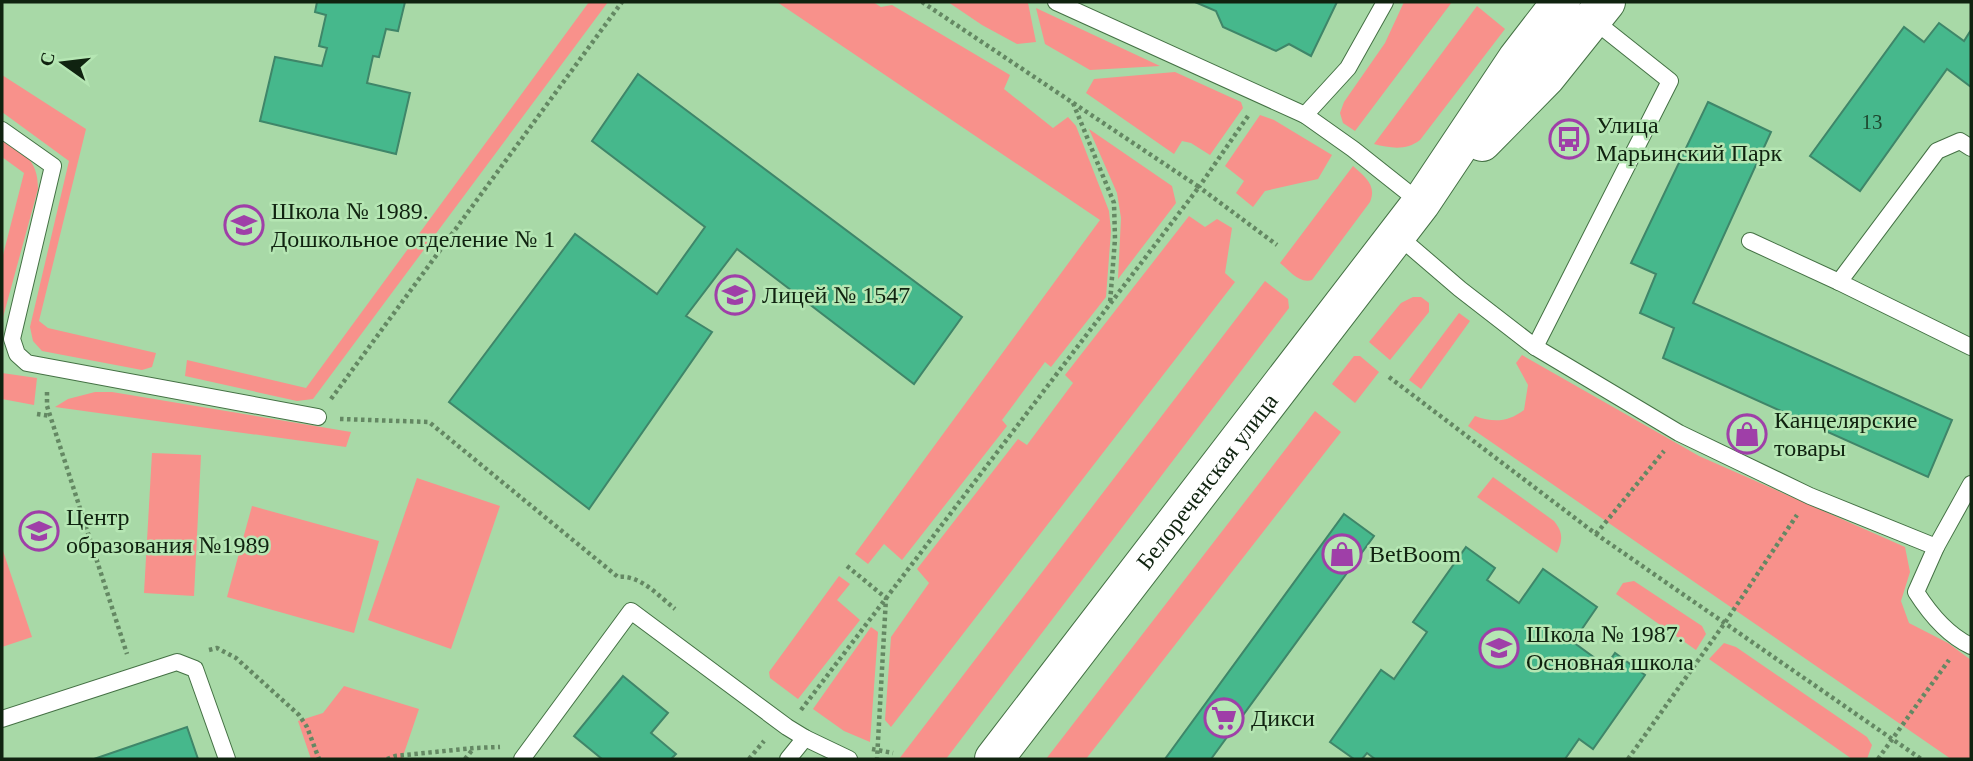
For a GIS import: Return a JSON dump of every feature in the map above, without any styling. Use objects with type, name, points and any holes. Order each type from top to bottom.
[{"type":"main road","name":"Белореченская улица","points":[[994,759],[1421,203],[1546,77],[1586,7]]},
{"type":"lane","points":[[1056,2],[1305,115],[1421,203]]},
{"type":"lane","points":[[1305,115],[1348,68],[1385,2]]},
{"type":"lane","points":[[1535,347],[1670,81],[1586,7]]},
{"type":"lane","points":[[2,130],[53,166],[12,339],[17,354],[27,363],[318,417]]},
{"type":"lane","points":[[1839,282],[1937,151],[1960,141],[1971,148]]},
{"type":"lane","points":[[1396,234],[1460,289],[1535,347],[1679,433],[1810,496],[1936,547]]},
{"type":"lane","points":[[1750,240],[1971,347]]},
{"type":"lane","points":[[1967,644],[1930,614],[1916,592],[1936,547],[1971,484]]},
{"type":"lane","points":[[526,753],[631,611],[787,727],[849,759]]},
{"type":"lane","points":[[2,719],[177,662],[195,669],[227,759]]},
{"type":"lane","points":[[788,759],[805,738]]},
{"type":"path","points":[[318,417],[622,2]]},
{"type":"path","points":[[922,2],[1199,187],[1277,245]]},
{"type":"path","points":[[787,727],[1199,187],[1262,96]]},
{"type":"path","points":[[1072,102],[1114,203],[1115,239],[1110,304]]},
{"type":"path","points":[[47,367],[47,406],[134,676]]},
{"type":"path","points":[[1390,377],[1596,534],[1921,759]]},
{"type":"path","points":[[37,414],[50,416]]},
{"type":"path","points":[[318,417],[429,422],[618,577],[626,576],[638,580],[682,614]]},
{"type":"path","points":[[1596,534],[1679,433]]},
{"type":"path","points":[[1629,759],[1810,496]]},
{"type":"path","points":[[846,566],[886,598]]},
{"type":"path","points":[[877,759],[886,598]]},
{"type":"path","points":[[1878,759],[1967,644]]},
{"type":"path","points":[[187,666],[209,650],[217,648],[236,658],[299,715],[307,727],[319,759]]},
{"type":"path","points":[[802,708],[811,715]]},
{"type":"path","points":[[864,745],[893,753]]},
{"type":"path","points":[[465,759],[474,748]]},
{"type":"path","points":[[387,759],[474,748],[526,753]]},
{"type":"shaded area","points":[[589,2],[608,2],[313,399],[297,401],[185,376],[187,360],[306,388]]},
{"type":"shaded area","points":[[777,2],[873,2],[881,7],[892,5],[1010,75],[1004,89],[1053,128],[1068,117],[1076,126],[1109,211],[1111,231],[1106,297],[1051,367],[1045,362],[1002,420],[1007,426],[902,560],[884,544],[868,564],[855,554],[1100,220]]},
{"type":"shaded area","points":[[948,2],[1028,3],[1036,42],[1017,44]]},
{"type":"shaded area","points":[[1404,2],[1452,2],[1355,131],[1343,123],[1340,113],[1344,102],[1385,43]]},
{"type":"shaded area","points":[[1477,6],[1505,29],[1420,140],[1404,147],[1374,144]]},
{"type":"shaded area","points":[[1036,8],[1160,66],[1090,70],[1045,44]]},
{"type":"shaded area","points":[[1175,72],[1241,102],[1243,108],[1210,155],[1191,143],[1182,141],[1174,154],[1086,93],[1094,79]]},
{"type":"shaded area","points":[[2,75],[86,129],[39,321],[48,328],[156,353],[152,367],[142,370],[42,351],[33,341],[30,327],[69,161],[2,112]]},
{"type":"shaded area","points":[[1260,115],[1274,120],[1332,155],[1318,179],[1265,191],[1253,207],[1236,193],[1244,181],[1225,166]]},
{"type":"shaded area","points":[[1089,129],[1172,186],[1176,203],[1118,279],[1121,218],[1117,193]]},
{"type":"shaded area","points":[[2,139],[28,158],[35,171],[38,189],[2,321],[2,259],[24,173],[2,157]]},
{"type":"shaded area","points":[[1353,166],[1371,186],[1370,202],[1312,280],[1303,280],[1280,263]]},
{"type":"shaded area","points":[[1189,216],[1205,227],[1217,219],[1232,228],[1225,273],[1235,282],[891,727],[885,720],[891,637],[929,583],[917,569],[1018,439],[1027,445],[1073,383],[1065,375]]},
{"type":"shaded area","points":[[1265,281],[1288,299],[1289,308],[946,759],[899,759]]},
{"type":"shaded area","points":[[1413,297],[1421,297],[1429,303],[1429,312],[1390,360],[1369,342],[1401,303]]},
{"type":"shaded area","points":[[1459,313],[1470,321],[1421,389],[1409,380]]},
{"type":"shaded area","points":[[1522,355],[1699,456],[1905,547],[1910,572],[1901,601],[1909,623],[1948,643],[1971,660],[1971,759],[1951,759],[1468,426],[1475,416],[1501,420],[1524,410],[1528,385],[1516,363]]},
{"type":"shaded area","points":[[1354,356],[1360,356],[1379,372],[1355,403],[1332,384]]},
{"type":"shaded area","points":[[2,373],[37,378],[34,405],[2,399]]},
{"type":"shaded area","points":[[95,392],[112,392],[351,432],[346,447],[55,407],[68,399]]},
{"type":"shaded area","points":[[1315,411],[1341,432],[1086,759],[1046,759]]},
{"type":"shaded area","points":[[152,453],[201,455],[194,596],[144,593]]},
{"type":"shaded area","points":[[1493,477],[1554,521],[1561,536],[1557,553],[1477,497]]},
{"type":"shaded area","points":[[417,478],[500,506],[451,649],[368,620]]},
{"type":"shaded area","points":[[252,506],[379,541],[354,633],[227,597]]},
{"type":"shaded area","points":[[2,548],[32,637],[2,647]]},
{"type":"shaded area","points":[[839,576],[850,584],[837,600],[860,620],[798,699],[770,678],[769,672]]},
{"type":"shaded area","points":[[1634,581],[1702,626],[1706,634],[1696,650],[1616,594],[1623,583]]},
{"type":"shaded area","points":[[871,627],[878,632],[870,742],[844,731],[813,709]]},
{"type":"shaded area","points":[[1724,643],[1736,647],[1867,737],[1872,745],[1867,759],[1852,759],[1709,659]]},
{"type":"shaded area","points":[[344,686],[419,709],[402,759],[311,759],[298,721],[323,713]]},
{"type":"building","points":[[317,2],[405,2],[398,31],[386,29],[379,57],[373,56],[367,83],[410,93],[396,154],[260,121],[275,57],[322,66],[327,48],[319,46],[326,15],[315,12]]},
{"type":"building","points":[[1195,2],[1337,2],[1311,56],[1289,44],[1276,51],[1223,27],[1216,11]]},
{"type":"building","points":[[1939,23],[1964,41],[1971,30],[1971,87],[1947,69],[1860,191],[1810,156],[1904,27],[1924,42]]},
{"type":"building","points":[[638,74],[962,317],[914,384],[737,249],[686,316],[712,332],[589,509],[449,402],[575,234],[657,294],[705,227],[592,141]]},
{"type":"building","points":[[1708,102],[1771,132],[1693,303],[1952,420],[1928,477],[1663,358],[1674,328],[1640,313],[1656,274],[1631,263]]},
{"type":"building","points":[[1344,514],[1374,536],[1211,759],[1165,759]]},
{"type":"building","name":"Школа № 1987. Основная школа","points":[[1466,547],[1495,568],[1487,580],[1519,603],[1543,569],[1597,607],[1573,642],[1606,666],[1615,653],[1645,675],[1593,749],[1579,739],[1565,759],[1375,759],[1367,753],[1362,759],[1354,759],[1330,742],[1381,670],[1394,679],[1427,632],[1413,622]]},
{"type":"building","points":[[623,676],[668,713],[651,733],[676,754],[671,759],[602,759],[574,736]]},
{"type":"building","points":[[187,727],[198,759],[94,759]]},
{"type":"place","name":"Улица Марьинский Парк","points":[[1569,139]]},
{"type":"place","name":"Школа № 1989. Дошкольное отделение № 1","points":[[244,225]]},
{"type":"place","name":"Лицей № 1547","points":[[735,295]]},
{"type":"place","name":"Канцелярские товары","points":[[1747,434]]},
{"type":"place","name":"Центр образования №1989","points":[[39,531]]},
{"type":"place","name":"BetBoom","points":[[1342,554]]},
{"type":"place","name":"Школа № 1987. Основная школа","points":[[1499,648]]},
{"type":"place","name":"Дикси","points":[[1224,718]]}]
